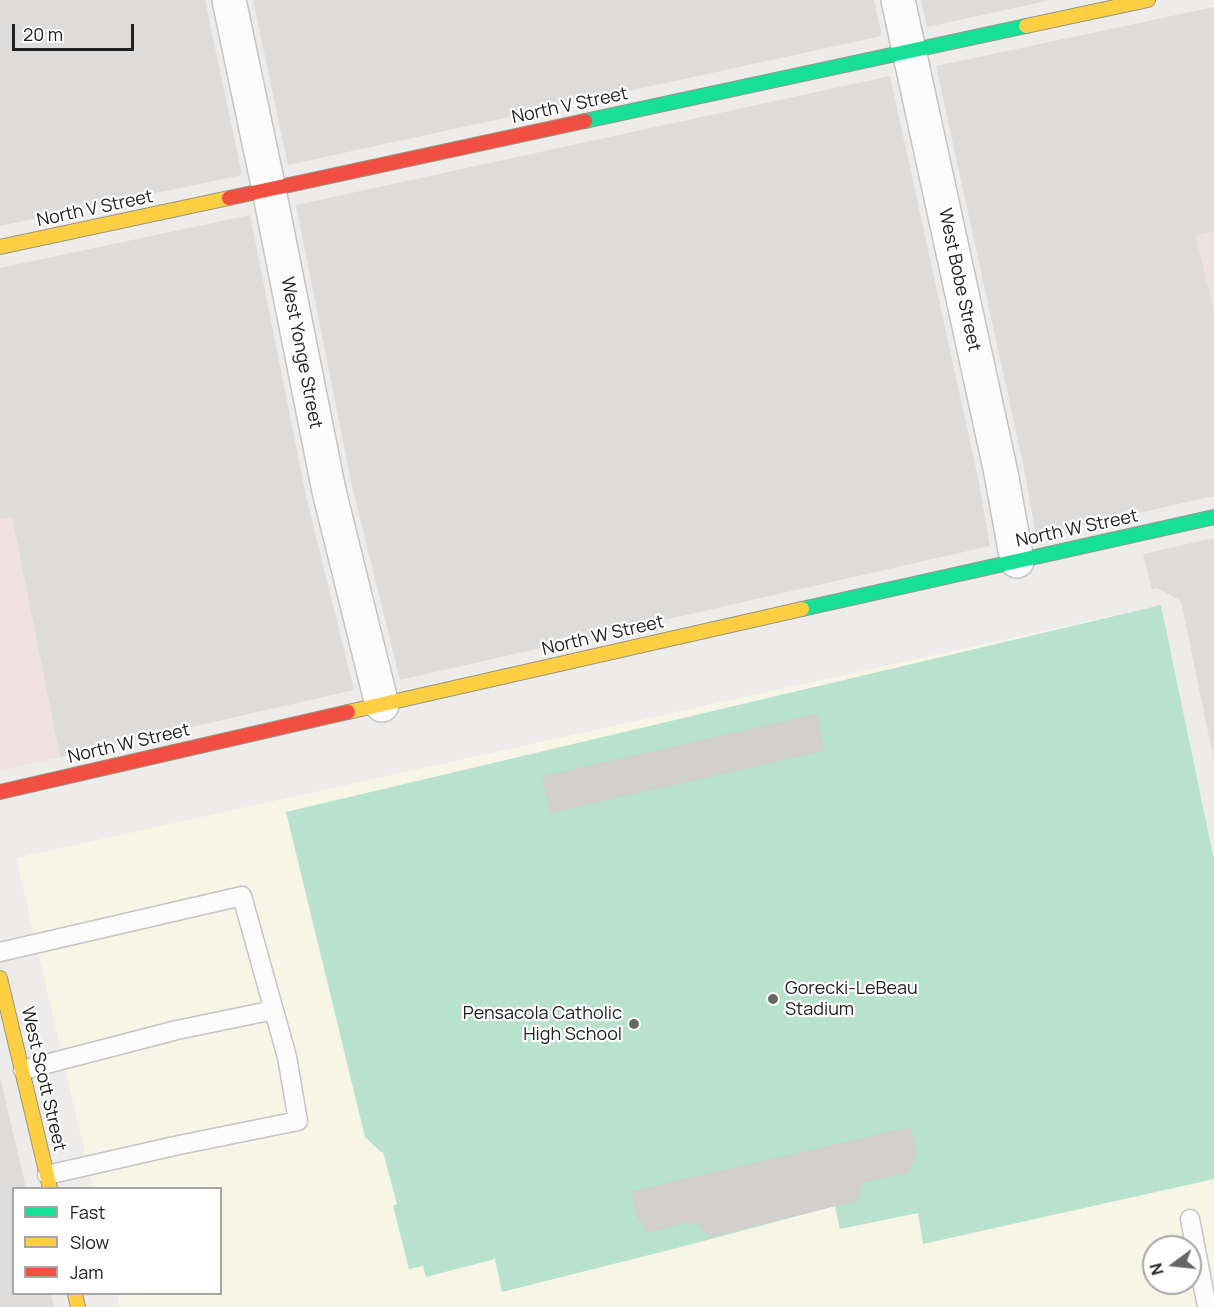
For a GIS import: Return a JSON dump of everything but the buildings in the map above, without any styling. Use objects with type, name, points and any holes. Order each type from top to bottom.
[{"type":"street","name":"West Yonge Street","points":[[229,0],[329,491],[382,705]]},
{"type":"street","name":"West Bobe Street","points":[[898,0],[1001,473],[1017,561]]},
{"type":"street","name":"North V Street","points":[[0,247],[1148,0]]},
{"type":"street","name":"North W Street","points":[[0,792],[1214,517]]},
{"type":"street","name":"West Scott Street","points":[[0,978],[13,1052],[48,1182]]},
{"type":"lane","points":[[0,952],[242,896],[287,1057],[298,1121],[179,1145],[48,1182]]},
{"type":"lane","points":[[13,1052],[177,1030],[274,1010]]},
{"type":"lane","points":[[1190,1219],[1207,1307]]},
{"type":"shaded area","points":[[0,0],[205,0],[242,175],[0,226]]},
{"type":"shaded area","points":[[253,0],[874,0],[882,36],[288,165]]},
{"type":"shaded area","points":[[921,0],[1051,0],[927,27]]},
{"type":"shaded area","points":[[1214,7],[1214,232],[1196,236],[1214,310],[1214,496],[1036,536],[1024,468],[936,66]]},
{"type":"shaded area","points":[[890,76],[978,478],[990,546],[400,680],[352,486],[296,205]]},
{"type":"shaded area","points":[[250,215],[306,496],[354,690],[60,757],[12,517],[0,519],[0,268]]},
{"type":"shaded area","points":[[1214,232],[1214,310],[1196,236]]},
{"type":"shaded area","points":[[12,517],[60,757],[0,771],[0,519]]},
{"type":"shaded area","points":[[1214,538],[1214,761],[1181,601],[1157,588],[1152,590],[1143,554]]},
{"type":"shaded area","name":"Gorecki-LeBeau Stadium","points":[[1161,605],[1214,860],[1214,1307],[120,1307],[117,1295],[222,1295],[222,1187],[93,1187],[16,858]]},
{"type":"shaded area","points":[[0,1077],[26,1187],[12,1187],[12,1295],[51,1295],[54,1307],[0,1307]]},
{"type":"green space","name":"Gorecki-LeBeau Stadium","points":[[1161,605],[1214,860],[1214,1179],[923,1244],[918,1213],[840,1229],[835,1206],[502,1292],[495,1259],[426,1277],[423,1266],[409,1269],[393,1206],[397,1204],[383,1152],[365,1137],[286,812]]},
{"type":"traffic: fast","points":[[585,121],[1026,26]]},
{"type":"traffic: fast","points":[[802,609],[1214,517]]},
{"type":"traffic: slow","points":[[1026,26],[1148,0]]},
{"type":"traffic: slow","points":[[0,247],[229,198]]},
{"type":"traffic: slow","points":[[348,712],[802,609]]},
{"type":"traffic: slow","points":[[0,978],[50,1187]]},
{"type":"traffic: slow","points":[[75,1295],[78,1307]]},
{"type":"traffic: jam","points":[[229,198],[585,121]]},
{"type":"traffic: jam","points":[[0,792],[348,712]]},
{"type":"place","name":"Gorecki-LeBeau Stadium","points":[[773,999]]},
{"type":"place","name":"Pensacola Catholic High School","points":[[634,1024]]}]
